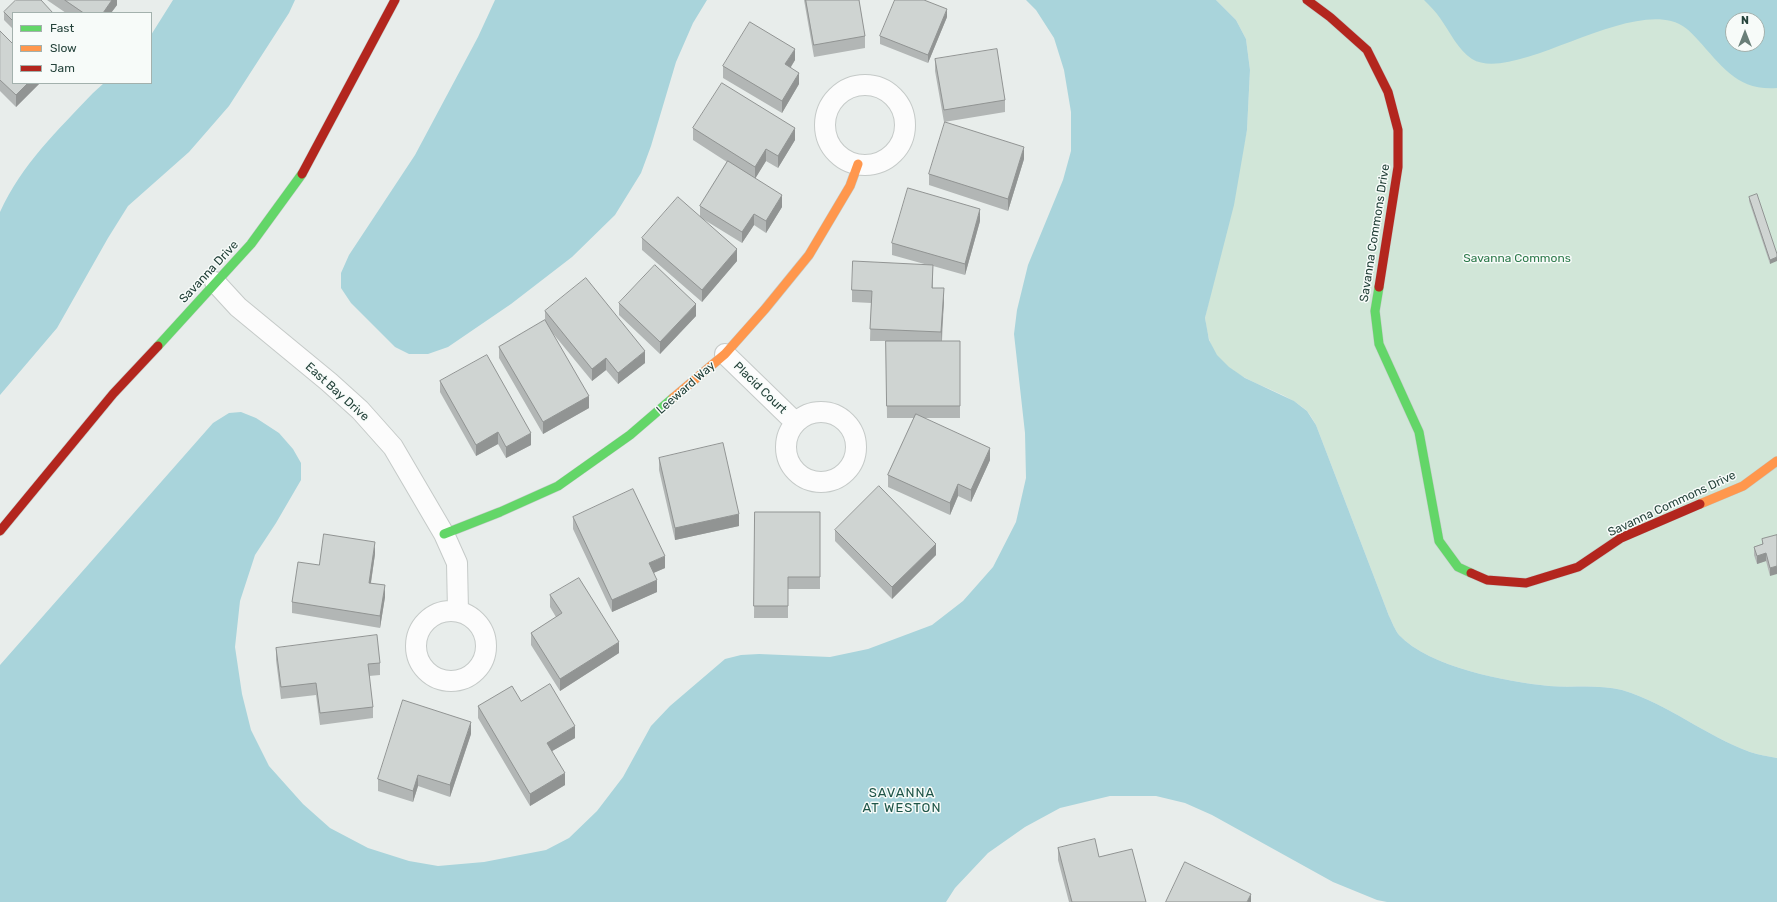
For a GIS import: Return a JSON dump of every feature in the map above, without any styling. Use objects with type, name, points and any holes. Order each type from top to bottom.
[{"type":"street","name":"Savanna Drive","points":[[0,531],[113,394],[215,282],[252,244],[300,177],[395,0]]},
{"type":"street","name":"Savanna Commons Drive","points":[[1307,0],[1330,17],[1367,50],[1388,92],[1398,130],[1398,167],[1375,310],[1379,344],[1419,432],[1438,541],[1458,567],[1487,580],[1526,583],[1578,567],[1621,538],[1743,486],[1777,461]]},
{"type":"street","name":"Leeward Way","points":[[444,534],[500,512],[558,486],[630,435],[725,354],[766,309],[809,255],[850,186],[858,164]]},
{"type":"street","name":"East Bay Drive","points":[[215,282],[238,307],[329,382],[360,410],[392,447],[444,534],[457,564],[458,611]]},
{"type":"street","name":"Placid Court","points":[[725,354],[795,422]]},
{"type":"green space","name":"Savanna Commons","points":[[1216,0],[1777,0],[1777,758],[1753,753],[1718,738],[1655,703],[1622,690],[1595,687],[1549,686],[1491,677],[1429,656],[1412,646],[1399,635],[1389,616],[1316,425],[1311,417],[1306,410],[1296,402],[1248,379],[1226,365],[1214,352],[1209,338],[1205,318],[1247,130],[1250,70],[1246,39],[1236,20]]},
{"type":"water","points":[[173,0],[295,0],[289,13],[229,106],[189,152],[128,206],[57,328],[0,395],[0,212],[19,178],[41,149],[66,121],[103,84],[152,84],[152,33]]},
{"type":"water","points":[[495,0],[707,0],[693,23],[676,62],[651,146],[641,173],[615,215],[572,257],[511,304],[448,347],[428,354],[409,354],[395,347],[351,303],[341,288],[341,273],[349,255],[415,155],[478,37]]},
{"type":"water","points":[[1026,0],[1216,0],[1236,20],[1246,39],[1250,70],[1247,130],[1234,205],[1205,318],[1209,340],[1217,355],[1229,367],[1245,378],[1294,401],[1307,411],[1316,425],[1389,616],[1399,635],[1412,646],[1429,656],[1449,664],[1491,677],[1549,686],[1595,687],[1622,690],[1655,703],[1718,738],[1753,753],[1777,758],[1777,902],[1387,902],[1377,900],[1333,882],[1212,815],[1185,803],[1156,796],[1110,796],[1060,808],[1025,827],[988,853],[955,888],[946,902],[0,902],[0,665],[213,423],[229,413],[241,412],[256,418],[279,433],[293,449],[301,463],[301,480],[255,555],[240,601],[235,647],[242,694],[251,730],[269,766],[303,804],[330,828],[368,848],[409,861],[438,866],[484,862],[546,850],[569,838],[597,811],[623,777],[651,726],[670,706],[725,659],[741,655],[759,654],[830,657],[868,649],[932,625],[963,601],[993,567],[1016,522],[1026,478],[1025,433],[1014,334],[1017,310],[1028,265],[1063,180],[1071,151],[1071,112],[1064,70],[1054,38],[1036,10]]},
{"type":"water","points":[[1424,0],[1777,0],[1777,88],[1763,88],[1741,81],[1723,67],[1689,31],[1683,26],[1671,21],[1648,20],[1622,24],[1537,54],[1512,61],[1489,64],[1472,59],[1462,51],[1433,9]]},
{"type":"building","points":[[16,0],[41,0],[52,12],[12,12],[12,20],[4,12]]},
{"type":"building","points":[[65,0],[112,0],[104,12],[83,12]]},
{"type":"building","points":[[806,0],[859,0],[865,36],[814,45]]},
{"type":"building","points":[[895,0],[924,0],[947,9],[928,55],[880,36]]},
{"type":"building","points":[[750,22],[795,49],[785,64],[799,73],[782,101],[723,66]]},
{"type":"building","points":[[0,31],[12,43],[12,84],[27,84],[16,95],[0,80]]},
{"type":"building","points":[[997,49],[1005,100],[944,110],[935,59]]},
{"type":"building","points":[[722,83],[795,128],[778,156],[766,149],[755,167],[693,128]]},
{"type":"building","points":[[945,122],[1024,147],[1008,199],[929,174]]},
{"type":"building","points":[[728,161],[782,195],[766,221],[754,214],[742,232],[700,206]]},
{"type":"building","points":[[908,188],[980,209],[965,264],[892,243]]},
{"type":"building","points":[[1757,194],[1777,254],[1777,257],[1770,260],[1749,197]]},
{"type":"building","points":[[678,197],[737,249],[702,290],[642,238]]},
{"type":"building","points":[[853,261],[933,265],[932,288],[944,288],[941,332],[870,329],[872,291],[852,290]]},
{"type":"building","points":[[655,265],[696,304],[660,342],[619,303]]},
{"type":"building","points":[[586,278],[645,351],[618,373],[606,358],[592,369],[545,311]]},
{"type":"building","points":[[545,320],[589,396],[543,422],[499,347]]},
{"type":"building","points":[[886,341],[960,341],[960,406],[887,406]]},
{"type":"building","points":[[487,355],[531,433],[506,447],[498,432],[476,445],[440,381]]},
{"type":"building","points":[[916,414],[990,448],[971,490],[958,484],[950,503],[888,475]]},
{"type":"building","points":[[723,443],[739,514],[675,528],[659,458]]},
{"type":"building","points":[[879,486],[936,544],[892,587],[835,530]]},
{"type":"building","points":[[633,489],[665,556],[649,563],[657,580],[612,600],[573,517]]},
{"type":"building","points":[[755,512],[820,512],[820,577],[788,577],[788,606],[754,606]]},
{"type":"building","points":[[324,534],[375,542],[369,583],[385,585],[380,616],[292,602],[298,562],[319,565]]},
{"type":"building","points":[[1777,535],[1777,566],[1770,568],[1766,553],[1757,556],[1754,547],[1763,544],[1762,539]]},
{"type":"building","points":[[579,578],[619,642],[560,679],[531,633],[562,613],[550,595]]},
{"type":"building","points":[[377,635],[380,663],[368,664],[373,707],[320,713],[316,683],[281,687],[276,648]]},
{"type":"building","points":[[550,684],[575,726],[547,743],[565,773],[530,794],[478,706],[512,686],[521,701]]},
{"type":"building","points":[[403,700],[471,722],[450,785],[418,775],[413,791],[378,779]]},
{"type":"building","points":[[1095,839],[1099,857],[1132,849],[1146,902],[1072,902],[1058,848]]},
{"type":"building","points":[[1185,862],[1251,894],[1247,902],[1166,902]]},
{"type":"traffic: fast","points":[[158,346],[251,244],[302,174]]},
{"type":"traffic: fast","points":[[1379,287],[1375,311],[1379,344],[1419,432],[1439,541],[1458,567],[1471,573]]},
{"type":"traffic: fast","points":[[444,534],[500,512],[558,486],[630,435],[673,398]]},
{"type":"traffic: slow","points":[[673,398],[725,354],[765,309],[809,255],[850,186],[858,164]]},
{"type":"traffic: slow","points":[[1700,504],[1743,486],[1777,461]]},
{"type":"traffic: jam","points":[[302,174],[395,0]]},
{"type":"traffic: jam","points":[[1307,0],[1330,17],[1367,50],[1388,92],[1398,130],[1398,167],[1379,287]]},
{"type":"traffic: jam","points":[[0,531],[113,394],[158,346]]},
{"type":"traffic: jam","points":[[1471,573],[1487,580],[1526,583],[1578,567],[1621,538],[1700,504]]},
{"type":"district","name":"SAVANNA AT WESTON","points":[[902,800]]}]
